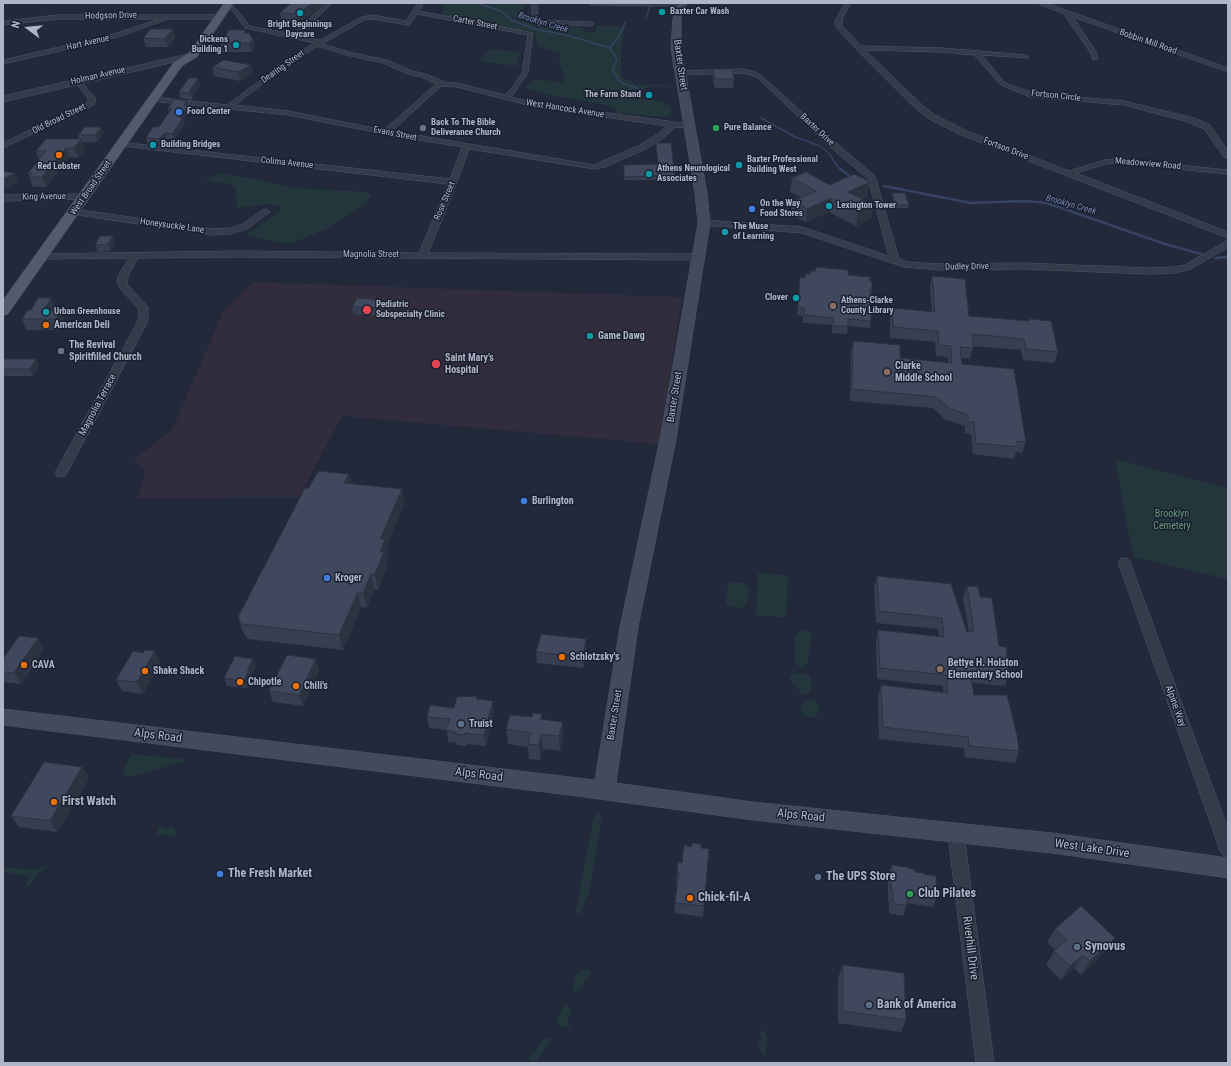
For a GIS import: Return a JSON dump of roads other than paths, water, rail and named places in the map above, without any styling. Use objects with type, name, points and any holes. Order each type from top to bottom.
[{"type":"main road","name":"West Broad Street","points":[[178,61],[193,55],[228,3]]},
{"type":"main road","name":"Baxter Street","points":[[604,790],[629,627],[668,439],[700,257],[704,223],[703,202],[676,48],[677,18],[683,3]]},
{"type":"main road","points":[[198,28],[212,8]]},
{"type":"main road","name":"West Broad Street","points":[[3,312],[154,99],[178,61],[184,48]]},
{"type":"main road","name":"Alps Road","points":[[3,717],[604,790],[746,810],[956,834]]},
{"type":"main road","name":"West Lake Drive","points":[[956,834],[1052,843],[1228,868]]},
{"type":"street","points":[[228,3],[247,27],[295,36],[319,43]]},
{"type":"street","points":[[295,36],[329,3]]},
{"type":"street","points":[[416,12],[421,3]]},
{"type":"street","points":[[535,3],[534,22],[548,24],[591,20],[591,3],[683,3]]},
{"type":"street","name":"Fortson Drive","points":[[848,3],[838,23],[844,34],[918,106],[932,117],[964,133],[1228,235]]},
{"type":"street","name":"Bobbin Mill Road","points":[[1040,3],[1228,70]]},
{"type":"street","name":"Dearing Street","points":[[230,106],[279,69],[319,43],[366,18],[407,23],[410,22],[416,12]]},
{"type":"street","name":"Carter Street","points":[[416,12],[531,34],[532,36],[526,73],[514,90],[506,98]]},
{"type":"street","points":[[1067,13],[1094,52],[1094,59]]},
{"type":"street","points":[[132,16],[141,23],[141,28]]},
{"type":"street","name":"Hart Avenue","points":[[3,62],[113,37],[172,16]]},
{"type":"street","name":"Hodgson Drive","points":[[3,23],[58,17],[220,17]]},
{"type":"street","name":"West Hancock Avenue","points":[[319,43],[348,54],[385,61],[410,73],[424,75],[443,84],[457,85],[548,108],[689,126]]},
{"type":"street","points":[[858,48],[942,50],[1026,57]]},
{"type":"street","name":"Fortson Circle","points":[[976,53],[1003,84],[1032,95],[1124,103],[1191,120],[1207,127],[1228,156]]},
{"type":"street","name":"Holman Avenue","points":[[3,99],[178,61]]},
{"type":"street","name":"Baxter Drive","points":[[680,73],[743,71],[760,76],[832,144],[871,177],[895,262]]},
{"type":"street","name":"Old Broad Street","points":[[3,146],[91,103],[92,98],[77,82]]},
{"type":"street","points":[[386,132],[439,85],[443,84]]},
{"type":"street","name":"Evans Street","points":[[154,99],[230,106],[299,115],[386,132],[596,167],[648,145],[673,125]]},
{"type":"street","name":"Colima Avenue","points":[[122,144],[453,182]]},
{"type":"street","name":"Rose Street","points":[[422,256],[453,182],[466,146]]},
{"type":"street","name":"Meadowview Road","points":[[1069,173],[1105,162],[1117,161],[1228,172]]},
{"type":"street","name":"King Avenue","points":[[3,198],[85,197]]},
{"type":"street","name":"Honeysuckle Lane","points":[[74,212],[213,232],[230,231],[244,227],[266,212]]},
{"type":"street","name":"Dudley Drive","points":[[704,223],[802,230],[895,262],[907,265],[940,268],[1035,266],[1149,271],[1174,270],[1188,267],[1228,243]]},
{"type":"street","name":"Magnolia Street","points":[[43,256],[238,254],[700,257]]},
{"type":"street","name":"Magnolia Terrace","points":[[62,473],[143,321],[143,307],[122,284],[123,276],[135,256]]},
{"type":"street","name":"Alpine Way","points":[[1124,562],[1228,850]]},
{"type":"street","name":"Riverhill Drive","points":[[956,834],[988,1062]]},
{"type":"waterway","name":"Brooklyn Creek","points":[[3,4],[11,3]]},
{"type":"waterway","name":"Brooklyn Creek","points":[[476,3],[501,11],[511,20],[535,29],[566,35],[610,48]]},
{"type":"waterway","points":[[646,17],[651,5]]},
{"type":"waterway","points":[[610,48],[620,34],[625,23]]},
{"type":"waterway","points":[[610,48],[617,59],[613,69],[614,74],[622,83],[640,89]]},
{"type":"waterway","name":"Brooklyn Creek","points":[[761,118],[795,137],[820,146],[828,152],[838,167],[842,170]]},
{"type":"waterway","name":"Brooklyn Creek","points":[[840,169],[853,178]]},
{"type":"waterway","name":"Brooklyn Creek","points":[[884,186],[971,203],[1024,201],[1047,203],[1165,244],[1201,254]]},
{"type":"waterway","name":"Brooklyn Creek","points":[[1215,258],[1228,257]]},
{"type":"place","name":"Baxter Car Wash","points":[[662,12]]},
{"type":"place","name":"Bright Beginnings Daycare","points":[[300,13]]},
{"type":"place","name":"Dickens Building 1","points":[[236,45]]},
{"type":"place","name":"The Farm Stand","points":[[649,95]]},
{"type":"place","name":"Food Center","points":[[179,112]]},
{"type":"place","name":"Back To The Bible Deliverance Church","points":[[423,128]]},
{"type":"place","name":"Pure Balance","points":[[716,128]]},
{"type":"place","name":"Building Bridges","points":[[153,145]]},
{"type":"place","name":"Red Lobster","points":[[59,155]]},
{"type":"place","name":"Baxter Professional Building West","points":[[739,165]]},
{"type":"place","name":"Athens Neurological Associates","points":[[649,174]]},
{"type":"place","name":"Lexington Tower","points":[[829,206]]},
{"type":"place","name":"On the Way Food Stores","points":[[752,209]]},
{"type":"place","name":"The Muse of Learning","points":[[725,232]]},
{"type":"place","name":"Clover","points":[[796,298]]},
{"type":"place","name":"Athens-Clarke County Library","points":[[833,306]]},
{"type":"place","name":"Pediatric Subspecialty Clinic","points":[[367,310]]},
{"type":"place","name":"Urban Greenhouse","points":[[46,312]]},
{"type":"place","name":"American Deli","points":[[46,325]]},
{"type":"place","name":"Game Dawg","points":[[590,336]]},
{"type":"place","name":"The Revival Spiritfilled Church","points":[[61,351]]},
{"type":"place","name":"Saint Mary's Hospital","points":[[436,364]]},
{"type":"place","name":"Clarke Middle School","points":[[887,372]]},
{"type":"place","name":"Burlington","points":[[524,501]]},
{"type":"place","name":"Kroger","points":[[327,578]]},
{"type":"place","name":"Schlotzsky's","points":[[562,657]]},
{"type":"place","name":"CAVA","points":[[24,665]]},
{"type":"place","name":"Bettye H. Holston Elementary School","points":[[940,669]]},
{"type":"place","name":"Shake Shack","points":[[145,671]]},
{"type":"place","name":"Chipotle","points":[[240,682]]},
{"type":"place","name":"Chili's","points":[[296,686]]},
{"type":"place","name":"Truist","points":[[461,724]]},
{"type":"place","name":"First Watch","points":[[54,802]]},
{"type":"place","name":"The Fresh Market","points":[[220,874]]},
{"type":"place","name":"The UPS Store","points":[[818,877]]},
{"type":"place","name":"Club Pilates","points":[[910,894]]},
{"type":"place","name":"Chick-fil-A","points":[[690,898]]},
{"type":"place","name":"Synovus","points":[[1077,947]]},
{"type":"place","name":"Bank of America","points":[[869,1005]]},
{"type":"park label","name":"Brooklyn Cemetery","points":[[1172,520]]}]
